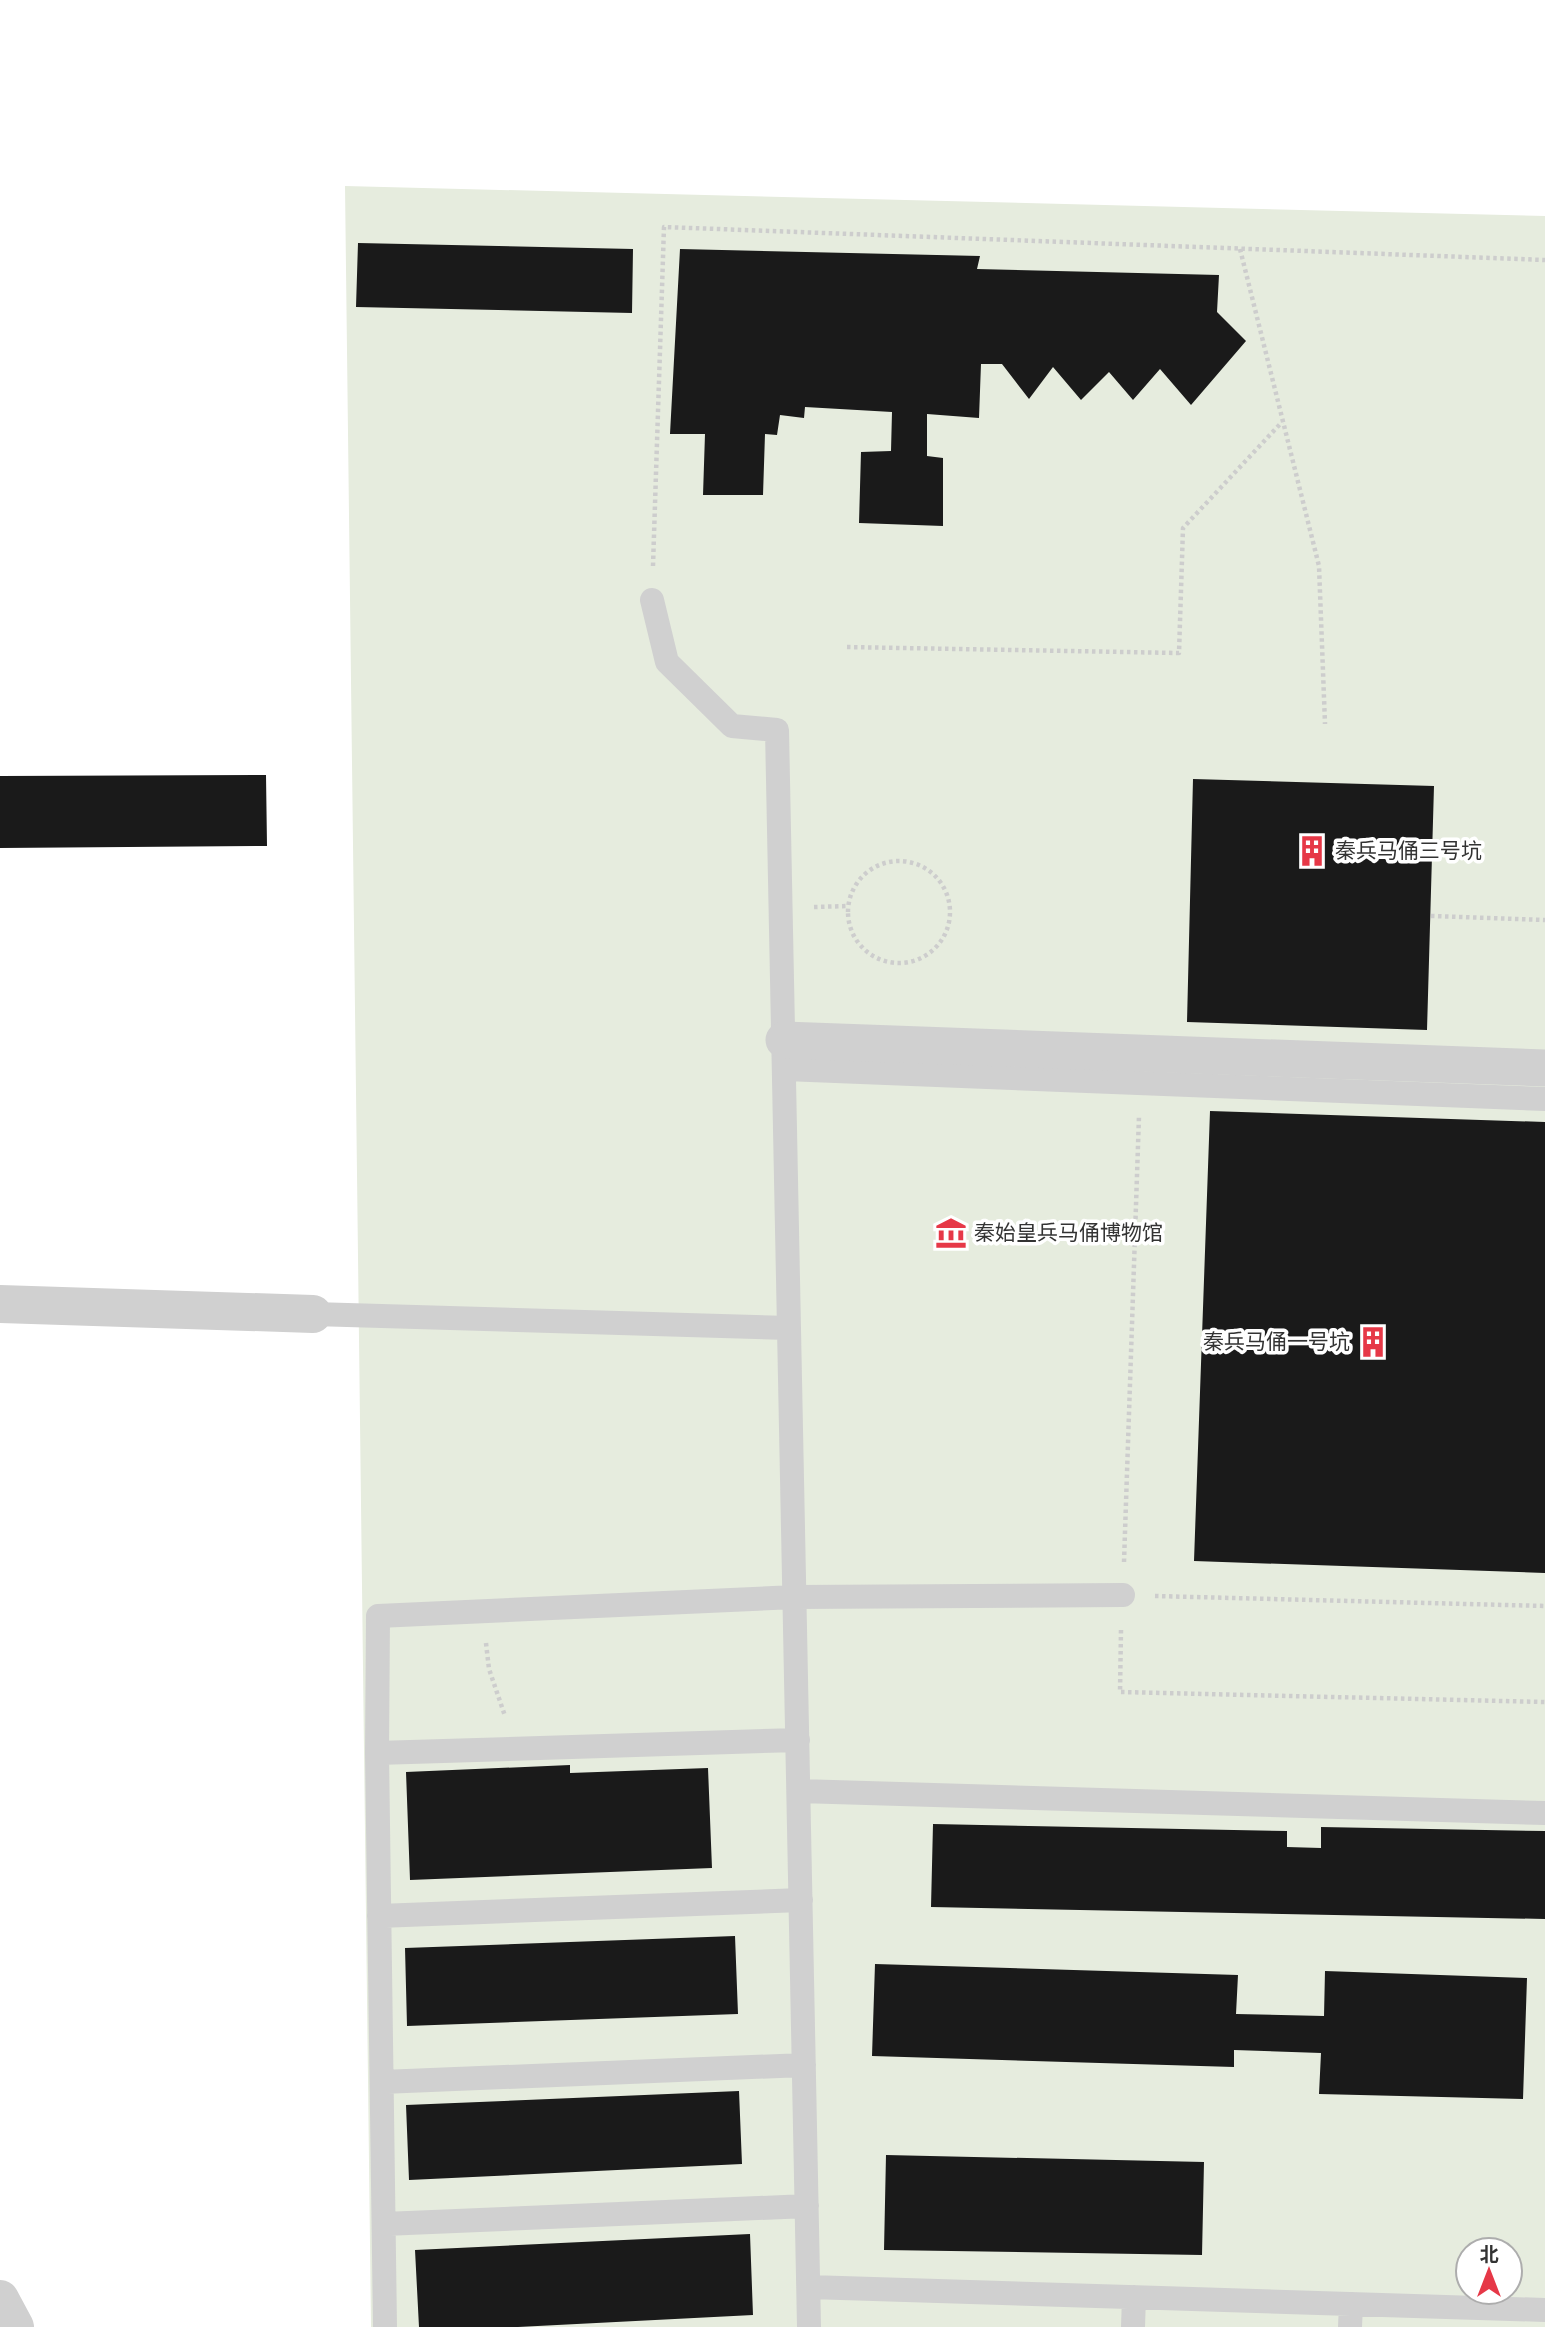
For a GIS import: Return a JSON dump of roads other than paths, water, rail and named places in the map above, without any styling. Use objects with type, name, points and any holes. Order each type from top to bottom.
[{"type":"street","points":[[784,1055],[1545,1068]]},
{"type":"street","points":[[0,1304],[313,1314]]},
{"type":"street","points":[[0,2299],[15,2327]]},
{"type":"lane","points":[[652,600],[667,662],[732,726],[778,730],[810,2327]]},
{"type":"lane","points":[[784,1055],[1140,1083],[1545,1099]]},
{"type":"lane","points":[[313,1314],[789,1328]]},
{"type":"lane","points":[[385,2327],[377,1753],[378,1616],[795,1597],[1122,1595]]},
{"type":"lane","points":[[377,1753],[798,1740]]},
{"type":"lane","points":[[799,1791],[1545,1813]]},
{"type":"lane","points":[[379,1916],[801,1900]]},
{"type":"lane","points":[[382,2082],[804,2065]]},
{"type":"lane","points":[[384,2224],[807,2206]]},
{"type":"lane","points":[[809,2287],[1134,2297],[1351,2315],[1545,2311]]},
{"type":"lane","points":[[1133,2327],[1134,2297]]},
{"type":"place","name":"秦兵马俑三号坑","points":[[1312,851]]},
{"type":"place","name":"秦始皇兵马俑博物馆","points":[[951,1233]]},
{"type":"place","name":"秦兵马俑一号坑","points":[[1373,1342]]}]
